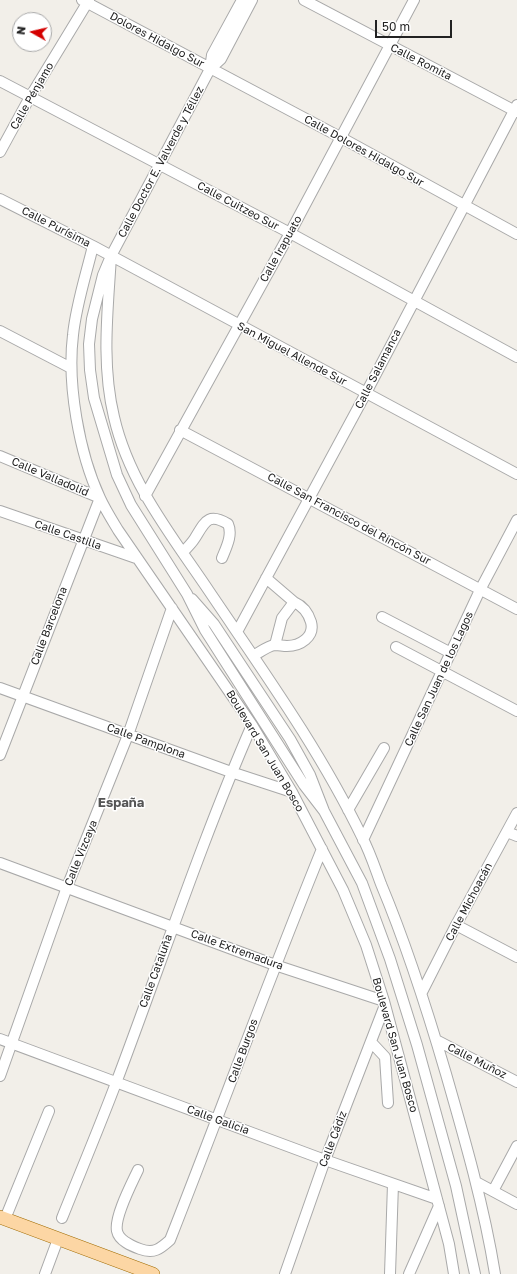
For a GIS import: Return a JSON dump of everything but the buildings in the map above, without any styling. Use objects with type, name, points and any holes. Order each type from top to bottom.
[{"type":"main road","points":[[3,1218],[153,1274]]},
{"type":"street","name":"Calle Doctor E. Valverde y Téllez","points":[[242,0],[212,55],[210,69],[161,165],[111,256],[103,275],[92,320],[89,344],[90,370],[94,398],[118,475],[131,505],[160,554],[187,594],[208,635],[304,785],[324,810],[362,883],[390,959],[417,1045],[454,1179],[475,1274]]},
{"type":"street","name":"Calle Doctor E. Valverde y Téllez","points":[[210,69],[221,59],[252,0]]},
{"type":"street","name":"Calle Romita","points":[[304,0],[390,47],[516,109]]},
{"type":"street","name":"Calle Irapuato","points":[[145,496],[180,430],[290,233],[414,0]]},
{"type":"street","name":"Dolores Hidalgo Sur","points":[[86,1],[210,69]]},
{"type":"street","name":"Calle Pénjamo","points":[[0,152],[86,1]]},
{"type":"street","name":"Calle Dolores Hidalgo Sur","points":[[210,69],[340,137],[463,206],[517,234]]},
{"type":"street","name":"Calle Cuitzeo Sur","points":[[0,81],[290,233],[517,357]]},
{"type":"street","name":"Calle Salamanca","points":[[237,632],[366,394],[463,206],[516,109]]},
{"type":"street","name":"Calle Purísima","points":[[0,200],[111,256]]},
{"type":"street","name":"Boulevard San Juan Bosco","points":[[93,246],[73,334],[71,368],[75,411],[82,443],[100,498],[136,558],[252,725],[292,792],[354,914],[385,1003],[438,1202],[454,1274]]},
{"type":"street","name":"San Miguel Allende Sur","points":[[111,256],[517,474]]},
{"type":"street","points":[[111,256],[105,353],[108,388],[114,418],[125,452],[145,496],[304,732],[364,840],[397,922],[422,992],[476,1182],[495,1274]]},
{"type":"street","points":[[0,331],[71,368]]},
{"type":"street","name":"Calle San Francisco del Rincón Sur","points":[[180,430],[517,609]]},
{"type":"street","name":"Calle Valladolid","points":[[0,456],[100,498]]},
{"type":"street","name":"Calle Barcelona","points":[[0,755],[100,498]]},
{"type":"street","name":"Calle Castilla","points":[[0,511],[136,558]]},
{"type":"street","points":[[183,552],[194,540],[206,521],[211,518],[228,524],[230,528],[228,542],[222,558]]},
{"type":"street","name":"Calle San Juan de los Lagos","points":[[364,840],[480,590],[517,520]]},
{"type":"street","points":[[253,656],[275,645],[298,645],[304,642],[310,633],[312,625],[309,615],[300,605],[294,602],[266,578]]},
{"type":"street","points":[[275,645],[282,618],[294,602]]},
{"type":"street","name":"Calle Vizcaya","points":[[0,1076],[67,887],[128,735],[172,608]]},
{"type":"street","points":[[382,617],[451,653]]},
{"type":"street","points":[[396,647],[517,711]]},
{"type":"street","name":"Calle Pamplona","points":[[0,688],[231,772],[292,792]]},
{"type":"street","name":"Calle Cataluña","points":[[62,1218],[116,1082],[231,772],[252,725]]},
{"type":"street","points":[[348,810],[384,748]]},
{"type":"street","name":"Calle Michoacán","points":[[422,992],[456,925],[517,813]]},
{"type":"street","points":[[508,832],[517,836]]},
{"type":"street","name":"Calle Burgos","points":[[138,1170],[118,1219],[117,1232],[120,1238],[130,1245],[152,1252],[160,1250],[170,1240],[217,1120],[275,964],[322,850]]},
{"type":"street","name":"Calle Extremadura","points":[[0,863],[385,1003]]},
{"type":"street","points":[[456,925],[517,957]]},
{"type":"street","name":"Calle Cádiz","points":[[285,1274],[325,1160],[385,1003]]},
{"type":"street","name":"Calle Galicia","points":[[0,1038],[438,1202]]},
{"type":"street","name":"Calle Muñoz","points":[[436,1040],[517,1082]]},
{"type":"street","points":[[371,1042],[385,1057],[388,1103]]},
{"type":"street","points":[[3,1218],[49,1111]]},
{"type":"street","points":[[493,1191],[517,1146]]},
{"type":"street","points":[[476,1182],[517,1204]]},
{"type":"street","points":[[390,1274],[393,1184]]},
{"type":"street","points":[[409,1274],[438,1202]]},
{"type":"street","points":[[44,1274],[58,1239]]},
{"type":"district","name":"España","points":[[121,803]]}]
